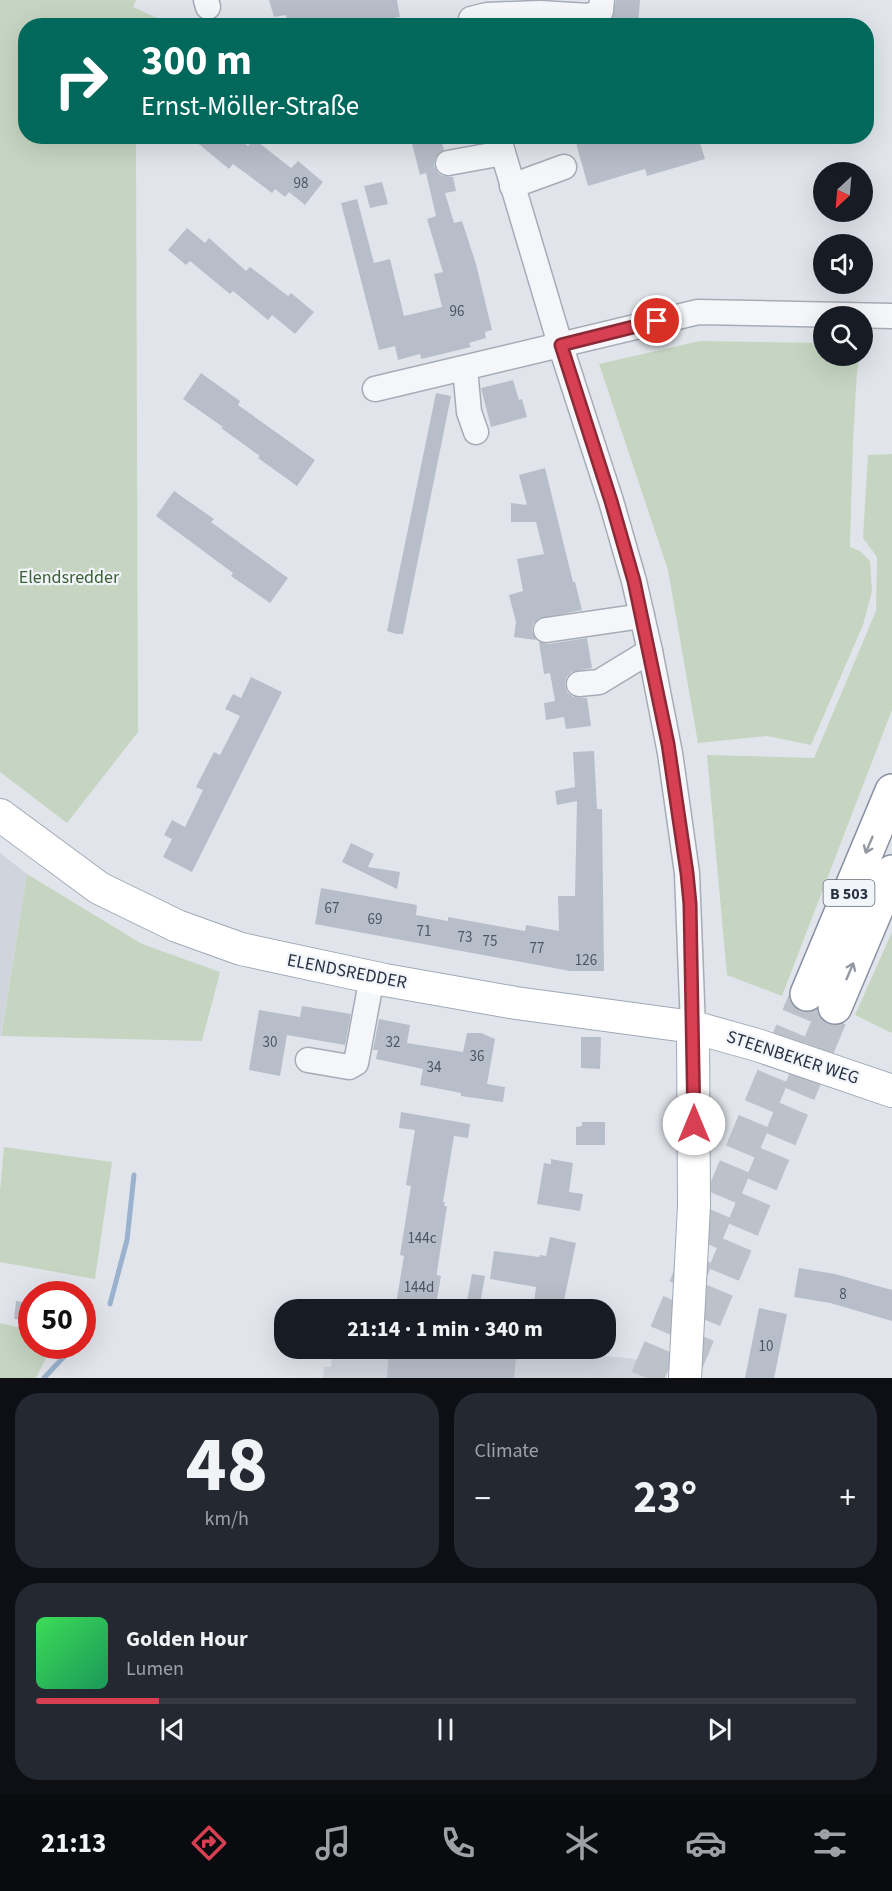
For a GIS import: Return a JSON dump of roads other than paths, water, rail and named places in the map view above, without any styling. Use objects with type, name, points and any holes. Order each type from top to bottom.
[{"type":"highway","name":"B 503","points":[[892,791],[821,1000],[892,872]]},
{"type":"main road","name":"ELENDSREDDER","points":[[0,815],[99,888],[177,926],[241,949],[372,977],[516,1003],[693,1027]]},
{"type":"main road","name":"STEENBEKER WEG","points":[[693,1027],[768,1049],[892,1091]]},
{"type":"main road","points":[[685,1378],[694,1206],[693,1027]]},
{"type":"street","points":[[470,15],[593,16],[601,11],[602,0]]},
{"type":"street","points":[[448,164],[500,145],[611,501],[642,616],[668,744],[687,873],[693,1027]]},
{"type":"street","points":[[512,186],[564,167]]},
{"type":"street","points":[[375,389],[698,312],[892,316]]},
{"type":"street","points":[[465,368],[469,412],[476,432]]},
{"type":"street","points":[[546,630],[642,616]]},
{"type":"street","points":[[579,684],[599,682],[650,651]]},
{"type":"street","points":[[308,1060],[349,1067],[356,1063],[372,977]]},
{"type":"waterway","points":[[110,1304],[127,1240],[134,1175]]},
{"type":"waterway","points":[[44,1378],[62,1359]]},
{"type":"tunnel","points":[[647,1378],[807,994]]},
{"type":"tunnel","points":[[686,1365],[835,1007]]},
{"type":"park label","name":"Elendsredder","points":[[69,577]]}]
